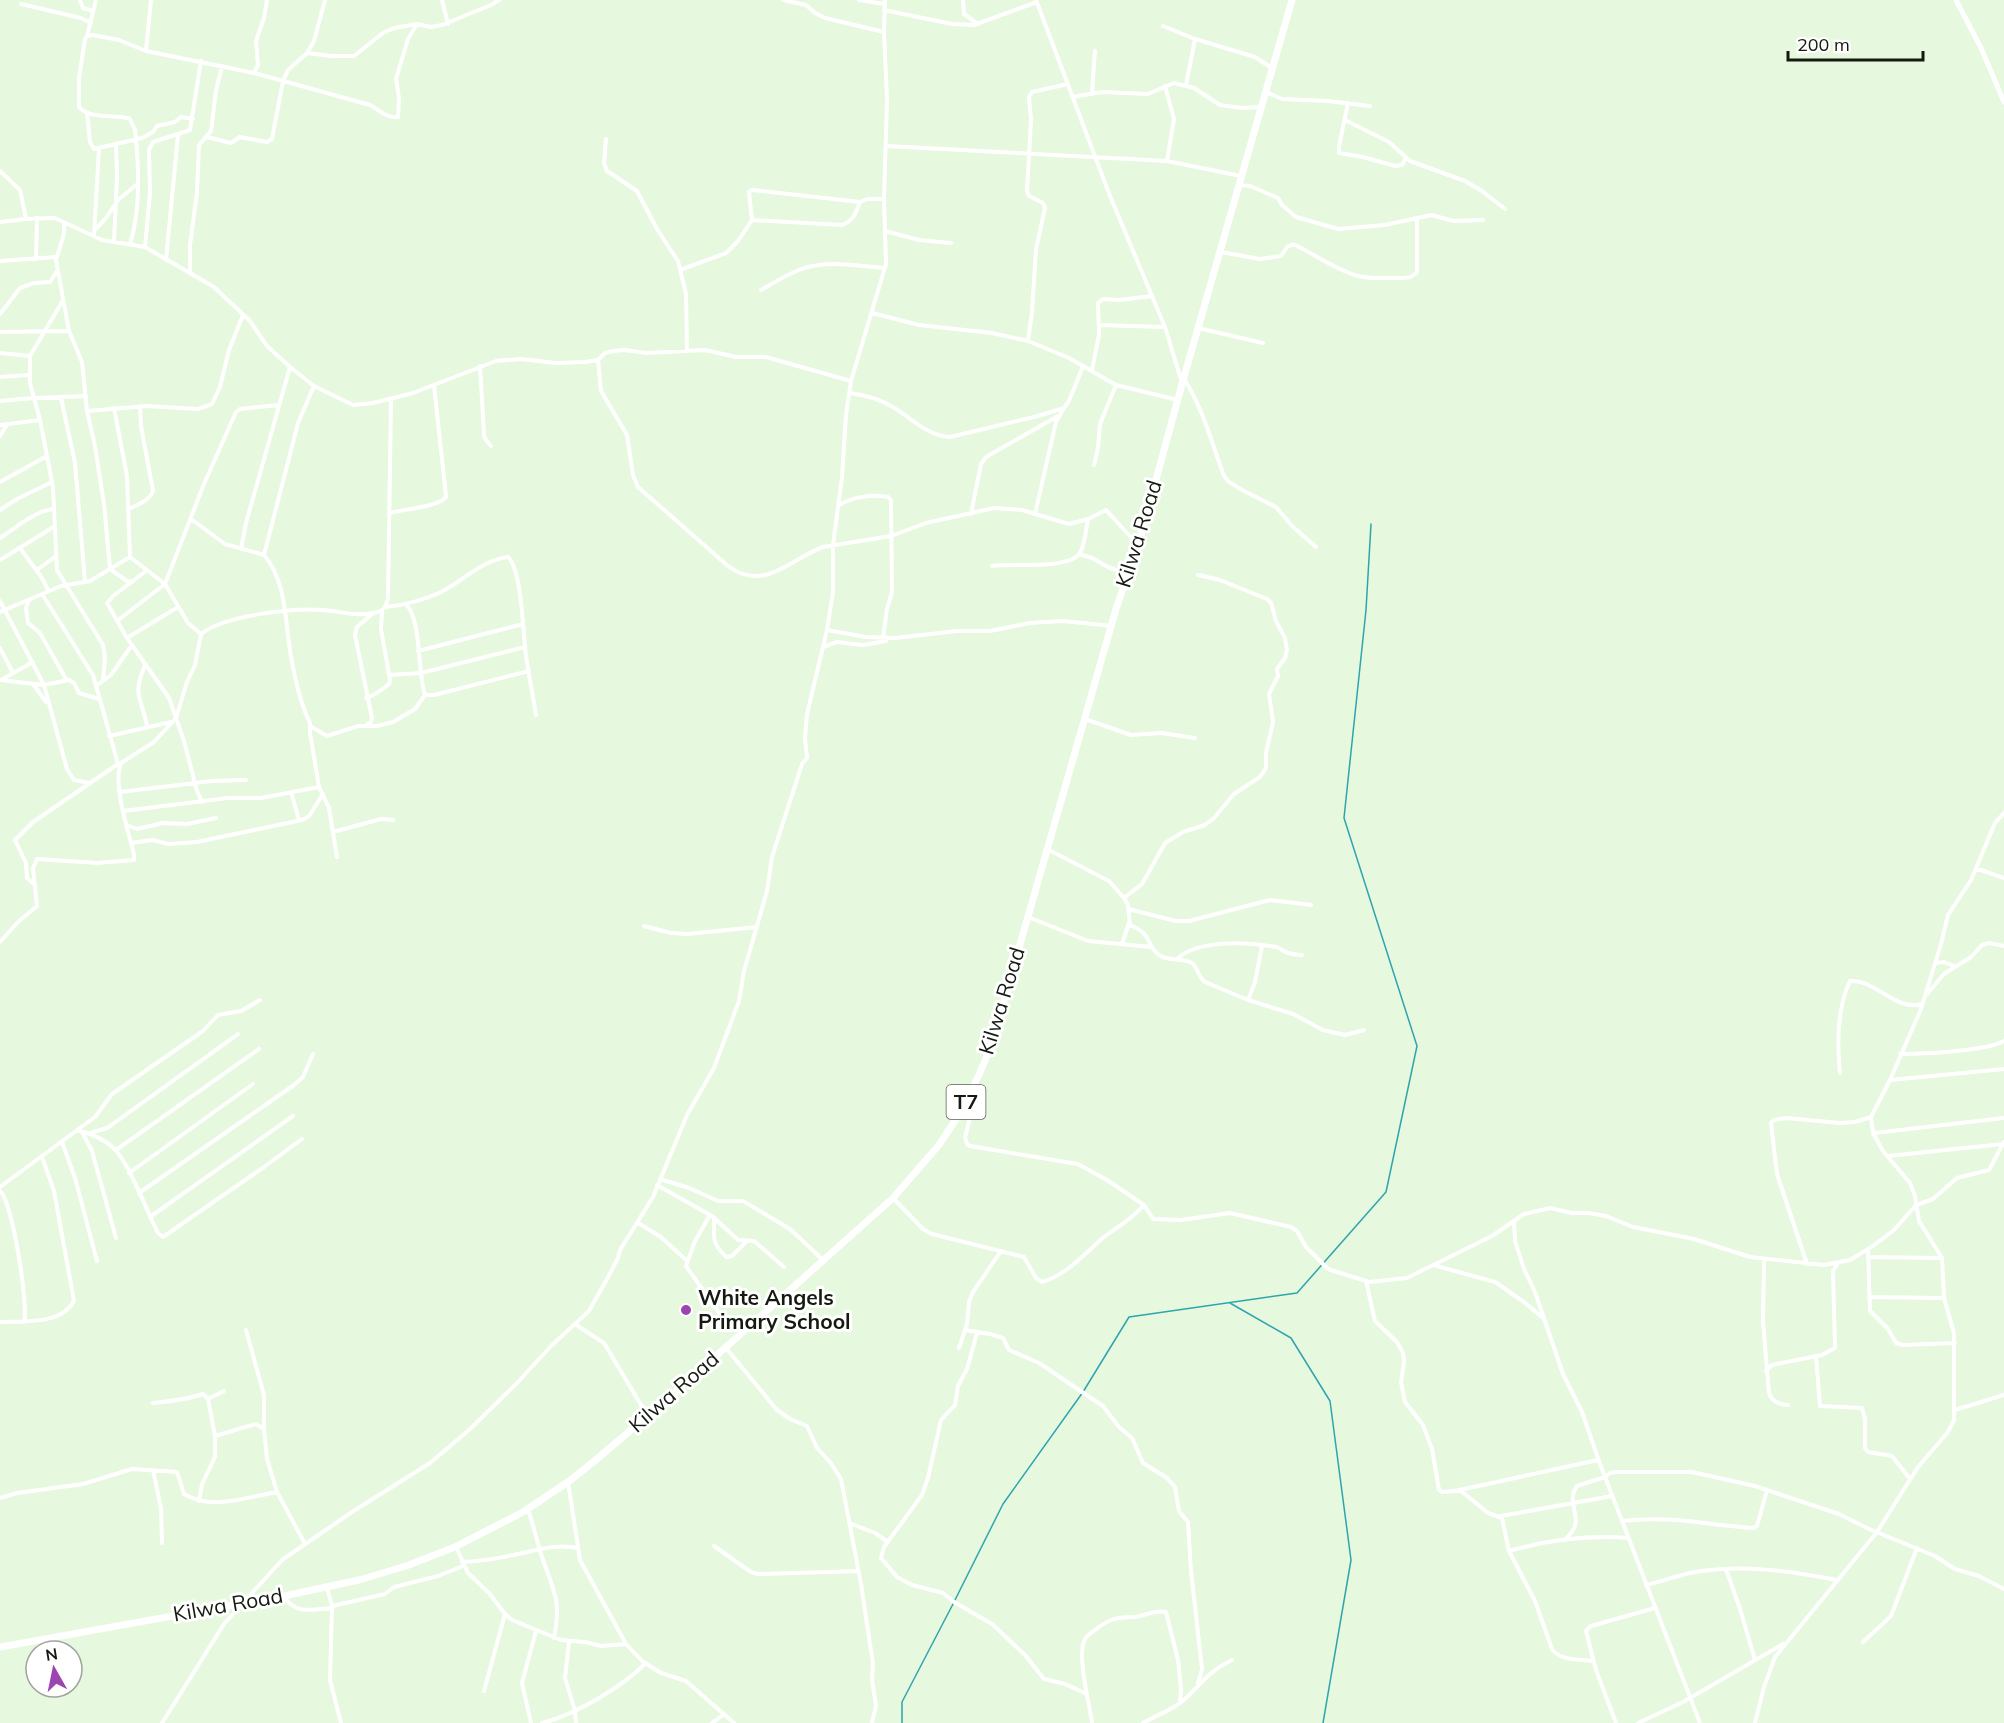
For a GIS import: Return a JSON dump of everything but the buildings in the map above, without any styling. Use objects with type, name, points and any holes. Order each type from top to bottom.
[{"type":"highway","name":"Kilwa Road","points":[[0,1647],[284,1596],[387,1572],[455,1547],[528,1509],[568,1482],[648,1415],[824,1261],[893,1198],[939,1145],[964,1105],[991,1046],[1046,848],[1127,574],[1138,545],[1241,176],[1293,0]]},
{"type":"street","points":[[80,0],[83,8],[93,11]]},
{"type":"street","points":[[96,0],[81,58],[78,104],[81,110],[87,113],[128,118],[133,123],[136,139],[137,185],[135,221],[130,244]]},
{"type":"street","points":[[146,51],[151,0]]},
{"type":"street","points":[[254,73],[258,64],[256,40],[264,18],[267,0]]},
{"type":"street","points":[[207,137],[231,143],[240,137],[270,141],[274,135],[283,81],[294,63],[307,53],[318,29],[325,0]]},
{"type":"street","points":[[442,0],[448,24]]},
{"type":"street","points":[[307,53],[354,56],[386,31],[417,24],[431,27],[448,24],[499,0]]},
{"type":"street","points":[[783,0],[806,5],[825,18],[884,32]]},
{"type":"street","points":[[162,1723],[214,1638],[282,1560],[442,1455],[482,1419],[550,1346],[593,1306],[620,1250],[638,1223],[660,1179],[687,1115],[714,1068],[739,1001],[744,970],[767,891],[772,857],[802,764],[807,758],[805,738],[807,713],[827,630],[833,592],[833,545],[844,464],[846,415],[851,381],[884,268],[887,146],[885,2],[859,0]]},
{"type":"street","points":[[963,0],[964,14],[978,24]]},
{"type":"street","points":[[1956,0],[2003,98]]},
{"type":"street","points":[[884,10],[952,24],[978,24],[1036,1],[1072,97],[1165,327],[1183,381],[1191,389],[1224,476],[1244,491],[1276,507],[1292,526],[1316,547]]},
{"type":"street","points":[[21,4],[81,18],[91,23]]},
{"type":"street","points":[[87,36],[119,40],[146,51],[254,73],[370,105],[389,117],[398,117],[399,98],[396,79],[408,39],[417,24]]},
{"type":"street","points":[[1163,26],[1195,39],[1254,57],[1273,68]]},
{"type":"street","points":[[1186,85],[1195,39]]},
{"type":"street","points":[[1092,93],[1095,51]]},
{"type":"street","points":[[145,247],[150,193],[149,150],[153,142],[189,130],[193,118],[201,61]]},
{"type":"street","points":[[190,272],[190,245],[197,193],[199,145],[211,131],[222,66]]},
{"type":"street","points":[[1072,97],[1092,93],[1148,94],[1174,83],[1186,85],[1220,105],[1242,108],[1261,106]]},
{"type":"street","points":[[1028,341],[1036,249],[1045,208],[1043,202],[1029,196],[1027,191],[1030,94],[1068,84]]},
{"type":"street","points":[[1165,86],[1174,119],[1167,160]]},
{"type":"street","points":[[1266,91],[1282,99],[1370,106]]},
{"type":"street","points":[[1348,103],[1339,146],[1340,154],[1356,155],[1395,166],[1402,165],[1406,158]]},
{"type":"street","points":[[87,113],[94,148],[148,135],[157,126],[176,122],[181,117],[193,118]]},
{"type":"street","points":[[1345,120],[1389,142],[1406,158],[1465,181],[1505,209]]},
{"type":"street","points":[[166,260],[178,135]]},
{"type":"street","points":[[606,139],[604,163],[607,171],[637,191],[657,229],[672,250],[680,270],[686,294],[687,350]]},
{"type":"street","points":[[114,242],[116,144]]},
{"type":"street","points":[[887,146],[1167,160],[1241,176]]},
{"type":"street","points":[[94,236],[99,148]]},
{"type":"street","points":[[0,171],[20,190],[26,219]]},
{"type":"street","points":[[95,230],[106,219],[116,203],[137,185]]},
{"type":"street","points":[[1239,185],[1250,186],[1278,198],[1282,205],[1296,217],[1338,229],[1385,225],[1431,215],[1454,221],[1483,220]]},
{"type":"street","points":[[752,220],[749,192],[752,190],[860,202],[884,199]]},
{"type":"street","points":[[680,270],[726,253],[738,241],[749,221],[842,225],[853,218],[860,202]]},
{"type":"street","points":[[36,259],[37,218]]},
{"type":"street","points":[[2,221],[55,218],[94,236],[145,247],[214,287],[254,325],[267,346],[290,367],[314,386],[352,405],[360,406],[392,399],[480,366],[506,359],[572,363],[598,360],[605,353],[625,350],[646,353],[705,350],[736,357],[766,357],[851,381]]},
{"type":"street","points":[[1220,251],[1260,259],[1281,256],[1287,247],[1293,244],[1337,269],[1359,276],[1381,279],[1410,277],[1418,272],[1418,218]]},
{"type":"street","points":[[64,221],[64,234],[56,257],[57,271],[69,330],[82,362],[87,411],[104,504],[110,569],[121,578],[132,582]]},
{"type":"street","points":[[885,231],[920,240],[951,243]]},
{"type":"street","points":[[0,261],[56,257]]},
{"type":"street","points":[[760,290],[796,270],[810,266],[834,264],[884,268]]},
{"type":"street","points":[[0,314],[20,288],[34,283],[50,282],[57,271]]},
{"type":"street","points":[[1092,370],[1098,346],[1098,303],[1103,299],[1119,300],[1152,296]]},
{"type":"street","points":[[62,302],[30,356],[29,375],[52,482],[57,570],[103,645],[105,658],[102,680]]},
{"type":"street","points":[[0,308],[6,308]]},
{"type":"street","points":[[872,313],[919,325],[992,333],[1028,341],[1092,370],[1116,385],[1178,400]]},
{"type":"street","points":[[87,411],[140,406],[198,409],[213,404],[220,387],[229,350],[243,315]]},
{"type":"street","points":[[1098,326],[1165,327]]},
{"type":"street","points":[[1198,328],[1263,343]]},
{"type":"street","points":[[0,333],[69,330]]},
{"type":"street","points":[[0,353],[30,356]]},
{"type":"street","points":[[598,360],[601,391],[627,435],[633,475],[638,487],[728,566],[743,575],[757,577],[789,566],[814,550],[833,545],[891,536],[926,523],[1004,508],[1069,524],[1109,511],[1138,545]]},
{"type":"street","points":[[480,366],[484,434],[491,446]]},
{"type":"street","points":[[971,514],[981,464],[986,458],[1058,416],[1069,401],[1083,366]]},
{"type":"street","points":[[241,549],[249,511],[290,367]]},
{"type":"street","points":[[0,377],[29,375]]},
{"type":"street","points":[[390,513],[434,504],[443,501],[446,497],[434,385]]},
{"type":"street","points":[[1094,465],[1102,417],[1116,385]]},
{"type":"street","points":[[314,386],[298,423],[264,555],[276,577],[285,610],[291,658],[310,726],[319,787],[329,808],[337,857]]},
{"type":"street","points":[[850,393],[883,401],[918,425],[943,437],[962,435],[1064,408]]},
{"type":"street","points":[[0,401],[86,396]]},
{"type":"street","points":[[61,398],[76,471],[85,582]]},
{"type":"street","points":[[366,698],[375,696],[381,688],[389,684],[381,629],[388,598],[392,399]]},
{"type":"street","points":[[117,621],[165,584],[236,412],[240,409],[279,405]]},
{"type":"street","points":[[128,508],[141,503],[151,496],[153,491],[141,426],[140,406]]},
{"type":"street","points":[[114,408],[127,476],[130,557],[165,584],[188,623],[201,634]]},
{"type":"street","points":[[1035,514],[1058,416]]},
{"type":"street","points":[[0,425],[40,420]]},
{"type":"street","points":[[0,436],[7,425]]},
{"type":"street","points":[[0,482],[47,456]]},
{"type":"street","points":[[0,510],[52,482]]},
{"type":"street","points":[[838,505],[851,499],[874,496],[888,496],[891,500],[892,592],[883,639]]},
{"type":"street","points":[[0,538],[31,517],[44,510],[53,509]]},
{"type":"street","points":[[191,519],[225,544],[264,555]]},
{"type":"street","points":[[1079,554],[1088,519]]},
{"type":"street","points":[[0,560],[54,526]]},
{"type":"street","points":[[20,548],[37,570],[48,590]]},
{"type":"street","points":[[992,566],[1053,564],[1079,554],[1127,574]]},
{"type":"street","points":[[37,570],[56,555]]},
{"type":"street","points":[[0,612],[48,590],[99,577],[125,558],[130,557]]},
{"type":"street","points":[[35,885],[27,878],[26,863],[15,840],[33,822],[154,742],[176,718],[195,665],[201,634],[230,621],[285,610],[372,614],[442,591],[480,568],[508,557],[514,564],[517,578],[528,671],[536,715]]},
{"type":"street","points":[[146,571],[107,603],[132,645],[166,694],[184,741],[202,802]]},
{"type":"street","points":[[1124,898],[1142,884],[1164,843],[1183,832],[1208,823],[1234,794],[1260,777],[1266,768],[1266,753],[1273,722],[1269,694],[1278,676],[1277,669],[1287,654],[1285,638],[1276,621],[1271,603],[1267,599],[1220,579],[1198,575]]},
{"type":"street","points":[[0,942],[37,906],[33,865],[38,859],[97,863],[132,861],[135,857],[123,811],[119,763],[109,736],[93,675],[42,594]]},
{"type":"street","points":[[29,600],[26,608],[28,623],[40,633],[66,679],[74,683],[79,693],[99,699]]},
{"type":"street","points":[[0,601],[44,685],[70,776],[77,781],[90,783]]},
{"type":"street","points":[[310,726],[326,736],[355,727],[393,722],[415,709],[425,695],[412,613],[406,604]]},
{"type":"street","points":[[128,638],[178,607]]},
{"type":"street","points":[[365,726],[372,720],[355,635],[357,627],[372,614]]},
{"type":"street","points":[[823,647],[837,642],[863,645],[957,631],[990,631],[1030,623],[1063,621],[1112,626]]},
{"type":"street","points":[[418,651],[523,624]]},
{"type":"street","points":[[827,630],[883,639],[910,638]]},
{"type":"street","points":[[96,687],[111,675],[132,645]]},
{"type":"street","points":[[389,675],[421,673],[525,647]]},
{"type":"street","points":[[0,648],[12,673]]},
{"type":"street","points":[[33,662],[0,680],[44,685],[66,679]]},
{"type":"street","points":[[145,664],[137,692],[147,726]]},
{"type":"street","points":[[425,695],[434,695],[528,671]]},
{"type":"street","points":[[33,684],[48,705]]},
{"type":"street","points":[[1085,719],[1131,735],[1166,734],[1195,738]]},
{"type":"street","points":[[109,736],[171,722]]},
{"type":"street","points":[[120,792],[212,781],[246,780]]},
{"type":"street","points":[[123,811],[238,797],[261,798],[319,787]]},
{"type":"street","points":[[291,792],[300,820]]},
{"type":"street","points":[[131,843],[153,840],[168,844],[197,842],[300,820],[309,816],[322,794]]},
{"type":"street","points":[[1755,1723],[1771,1667],[1786,1642],[1877,1532],[1910,1479],[1948,1432],[1954,1419],[1955,1343],[1951,1318],[1944,1299],[1942,1258],[1919,1221],[1910,1183],[1873,1133],[1871,1117],[1923,1004],[1948,915],[1975,871],[1995,823],[2004,813]]},
{"type":"street","points":[[127,825],[137,829],[163,823],[187,824],[216,818]]},
{"type":"street","points":[[333,832],[381,819],[393,820]]},
{"type":"street","points":[[1046,848],[1109,880],[1124,898],[1129,923],[1122,944]]},
{"type":"street","points":[[1975,871],[1981,870],[2004,878]]},
{"type":"street","points":[[1128,909],[1176,921],[1189,921],[1270,900],[1311,905]]},
{"type":"street","points":[[1027,917],[1088,941],[1152,947]]},
{"type":"street","points":[[1129,923],[1144,932],[1152,947],[1162,957],[1193,964],[1200,978],[1205,982],[1248,1000],[1293,1014],[1313,1026],[1330,1032],[1345,1035],[1364,1030]]},
{"type":"street","points":[[644,926],[671,933],[687,934],[757,927]]},
{"type":"street","points":[[1926,994],[1954,966],[1971,957],[1986,943],[2004,946]]},
{"type":"street","points":[[1176,960],[1188,950],[1219,944],[1263,946],[1302,955]]},
{"type":"street","points":[[1248,1000],[1255,982],[1263,946]]},
{"type":"street","points":[[1936,963],[1944,962],[1954,966]]},
{"type":"street","points":[[1840,1073],[1839,1031],[1850,981],[1861,983],[1907,1005],[1923,1004]]},
{"type":"street","points":[[24,1323],[26,1313],[24,1284],[11,1217],[5,1196],[0,1189],[80,1131],[96,1116],[112,1094],[203,1031],[218,1015],[241,1011],[260,1000]]},
{"type":"street","points":[[89,1133],[107,1128],[238,1034]]},
{"type":"street","points":[[1900,1054],[1973,1048],[2004,1041]]},
{"type":"street","points":[[116,1150],[259,1049]]},
{"type":"street","points":[[139,1193],[294,1085],[303,1077],[313,1054]]},
{"type":"street","points":[[1890,1080],[2004,1069]]},
{"type":"street","points":[[129,1173],[254,1084]]},
{"type":"street","points":[[964,1105],[971,1116],[965,1137],[968,1145],[1078,1164],[1107,1180],[1145,1207],[1148,1215],[1153,1219],[1181,1220],[1230,1213],[1291,1227],[1297,1231],[1306,1246],[1328,1269],[1350,1274],[1366,1281],[1401,1280],[1471,1248],[1502,1231],[1524,1214],[1535,1210],[1559,1209],[1572,1213],[1606,1216],[1633,1227],[1684,1236],[1750,1257],[1824,1265],[1850,1260],[1894,1230],[1916,1205],[1938,1196],[1957,1178],[1989,1170],[2003,1143]]},
{"type":"street","points":[[150,1216],[294,1116]]},
{"type":"street","points":[[1807,1264],[1777,1174],[1771,1123],[1774,1120],[1786,1118],[1854,1122],[1871,1117]]},
{"type":"street","points":[[1873,1133],[2004,1118]]},
{"type":"street","points":[[80,1131],[89,1133],[116,1150],[158,1233],[164,1237],[302,1138]]},
{"type":"street","points":[[80,1131],[92,1151],[116,1238]]},
{"type":"street","points":[[62,1142],[75,1178],[97,1261]]},
{"type":"street","points":[[1888,1156],[2003,1143]]},
{"type":"street","points":[[0,1322],[38,1321],[54,1316],[72,1306],[74,1301],[54,1191],[42,1158]]},
{"type":"street","points":[[660,1179],[690,1188],[718,1201],[743,1201],[790,1228],[824,1261]]},
{"type":"street","points":[[657,1185],[712,1216],[738,1240],[754,1240],[784,1267]]},
{"type":"street","points":[[893,1198],[923,1229],[932,1234],[1024,1257],[1036,1278],[1042,1282],[1079,1260],[1103,1238],[1145,1207]]},
{"type":"street","points":[[712,1216],[713,1238],[716,1246],[726,1257],[732,1256],[747,1240]]},
{"type":"street","points":[[712,1216],[687,1261],[688,1270],[722,1317]]},
{"type":"street","points":[[1514,1221],[1515,1241],[1563,1374],[1582,1412],[1598,1460],[1700,1723]]},
{"type":"street","points":[[638,1223],[661,1237],[687,1261]]},
{"type":"street","points":[[1868,1249],[1869,1297],[1872,1314],[1888,1329],[1898,1344],[1955,1343]]},
{"type":"street","points":[[959,1348],[973,1292],[1001,1251]]},
{"type":"street","points":[[1869,1257],[1942,1258]]},
{"type":"street","points":[[1764,1259],[1763,1322],[1770,1398],[1788,1405]]},
{"type":"street","points":[[1766,1371],[1772,1365],[1831,1352],[1836,1345],[1833,1271],[1838,1262]]},
{"type":"street","points":[[1433,1265],[1495,1282],[1544,1319]]},
{"type":"street","points":[[1366,1281],[1375,1321],[1397,1342],[1403,1353],[1401,1382],[1405,1405],[1423,1425],[1432,1449],[1439,1490],[1448,1492],[1460,1490],[1598,1460]]},
{"type":"street","points":[[1869,1297],[1944,1299]]},
{"type":"street","points":[[575,1324],[604,1343],[648,1415]]},
{"type":"street","points":[[246,1330],[264,1395],[267,1459],[278,1492],[305,1544]]},
{"type":"street","points":[[965,1330],[1003,1338],[1010,1350],[1040,1363],[1098,1402],[1119,1427],[1132,1438],[1143,1463],[1173,1484],[1177,1492],[1179,1511],[1188,1522],[1202,1669],[1198,1683]]},
{"type":"street","points":[[977,1333],[958,1386],[955,1405],[941,1420],[922,1495],[882,1551],[881,1557],[897,1577],[912,1585],[947,1595],[954,1602],[992,1623],[1025,1655],[1044,1679],[1065,1684],[1087,1694]]},
{"type":"street","points":[[726,1347],[777,1410],[808,1426],[817,1449],[840,1476],[873,1664],[872,1680],[876,1706],[872,1723]]},
{"type":"street","points":[[1816,1356],[1820,1405],[1862,1408],[1865,1417],[1865,1448],[1869,1452],[1892,1456],[1910,1479]]},
{"type":"street","points":[[208,1399],[224,1391]]},
{"type":"street","points":[[153,1403],[181,1401],[203,1394],[208,1399],[215,1436],[214,1460],[202,1484],[199,1501]]},
{"type":"street","points":[[1955,1410],[2004,1395]]},
{"type":"street","points":[[215,1436],[254,1424],[264,1429]]},
{"type":"street","points":[[0,1498],[17,1493],[82,1484],[127,1470],[177,1472],[184,1494],[199,1501],[221,1502],[278,1492]]},
{"type":"street","points":[[153,1470],[161,1508],[162,1543]]},
{"type":"street","points":[[1564,1540],[1575,1527],[1573,1491],[1577,1486],[1616,1472],[1692,1472],[1767,1490],[1839,1514],[1935,1556],[1955,1569],[1979,1576],[2004,1589]]},
{"type":"street","points":[[568,1482],[580,1560],[626,1644],[637,1658],[661,1673],[686,1681],[734,1723]]},
{"type":"street","points":[[1460,1490],[1488,1513],[1499,1516],[1612,1496]]},
{"type":"street","points":[[1622,1521],[1666,1518],[1753,1528],[1757,1526],[1767,1490]]},
{"type":"street","points":[[528,1509],[539,1549],[556,1593],[558,1614],[554,1638]]},
{"type":"street","points":[[1499,1516],[1503,1520],[1509,1551],[1535,1601],[1555,1654],[1566,1658],[1593,1661]]},
{"type":"street","points":[[848,1522],[876,1533],[888,1542]]},
{"type":"street","points":[[1509,1551],[1544,1542],[1607,1536],[1629,1538]]},
{"type":"street","points":[[284,1596],[290,1606],[295,1609],[332,1607],[385,1594],[394,1587],[438,1576],[463,1564],[539,1549],[567,1546],[577,1548]]},
{"type":"street","points":[[714,1546],[751,1572],[758,1574],[858,1571]]},
{"type":"street","points":[[455,1547],[463,1564],[512,1620],[569,1642],[601,1646],[626,1644]]},
{"type":"street","points":[[1863,1642],[1891,1616],[1917,1548]]},
{"type":"street","points":[[1646,1585],[1693,1573],[1726,1569],[1790,1571],[1838,1580]]},
{"type":"street","points":[[1726,1569],[1755,1660]]},
{"type":"street","points":[[327,1587],[332,1607],[330,1680],[341,1723]]},
{"type":"street","points":[[1616,1723],[1593,1661],[1586,1631],[1589,1628],[1656,1608]]},
{"type":"street","points":[[1092,1723],[1083,1675],[1082,1646],[1087,1636],[1113,1618],[1163,1611],[1167,1617],[1178,1660],[1180,1703]]},
{"type":"street","points":[[484,1691],[505,1614]]},
{"type":"street","points":[[531,1723],[522,1683],[536,1630]]},
{"type":"street","points":[[569,1642],[565,1678],[575,1711],[576,1723]]},
{"type":"street","points":[[1638,1723],[1690,1697],[1786,1642]]},
{"type":"street","points":[[1143,1723],[1180,1703],[1198,1683],[1221,1665],[1232,1660]]},
{"type":"street","points":[[542,1723],[575,1711],[628,1680],[646,1663]]},
{"type":"street","points":[[712,1723],[724,1714]]},
{"type":"waterway","points":[[955,1600],[1003,1504],[1083,1392],[1129,1317],[1297,1293],[1386,1192],[1417,1046],[1344,818],[1366,610],[1371,524]]},
{"type":"waterway","points":[[1230,1303],[1291,1338],[1330,1401],[1351,1560],[1323,1723]]},
{"type":"waterway","points":[[902,1723],[902,1702],[953,1604]]},
{"type":"place","name":"White Angels Primary School","points":[[686,1310]]}]
